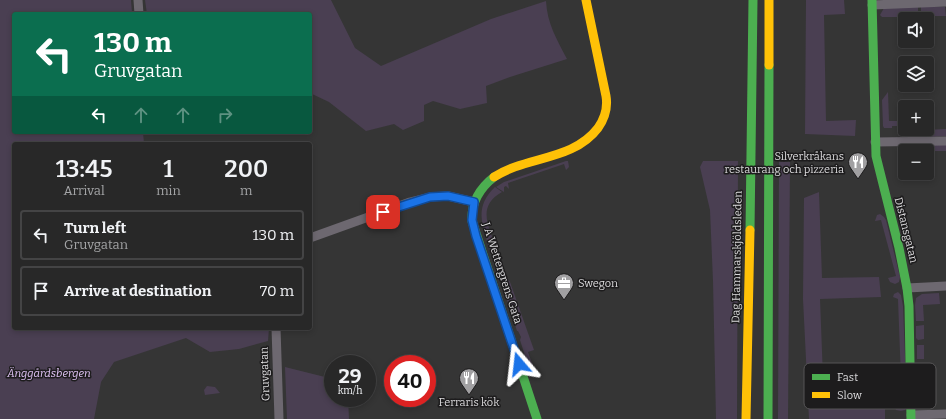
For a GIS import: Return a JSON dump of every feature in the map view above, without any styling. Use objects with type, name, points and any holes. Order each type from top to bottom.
[{"type":"main road","points":[[474,202],[479,190],[493,177],[508,169],[567,150],[580,144],[592,136],[604,118],[607,110],[606,96],[586,0]]},
{"type":"main road","points":[[745,0],[752,142]]},
{"type":"main road","name":"Dag Hammarskjöldsleden","points":[[746,419],[752,142],[753,0]]},
{"type":"main road","points":[[768,419],[770,133],[769,0]]},
{"type":"main road","points":[[770,133],[777,0]]},
{"type":"main road","name":"Distansgatan","points":[[872,2],[875,142],[878,162],[907,288],[909,306],[910,363]]},
{"type":"main road","name":"J A Wettergrens Gata","points":[[474,202],[472,220],[476,236],[537,419]]},
{"type":"street","points":[[138,0],[139,12]]},
{"type":"street","points":[[872,2],[946,2]]},
{"type":"street","points":[[875,142],[946,141]]},
{"type":"street","points":[[312,237],[410,202],[430,197],[448,196],[474,202]]},
{"type":"street","points":[[907,288],[946,286]]},
{"type":"street","name":"Gruvgatan","points":[[276,330],[279,419]]},
{"type":"street","points":[[911,417],[946,414]]},
{"type":"green space","name":"Änggårdsbergen","points":[[0,0],[131,0],[132,12],[12,12],[12,134],[143,134],[144,142],[12,142],[12,330],[269,330],[268,341],[239,349],[210,352],[186,338],[114,362],[101,382],[94,419],[0,419]]},
{"type":"green space","points":[[145,0],[331,0],[355,48],[381,66],[491,19],[546,1],[550,24],[567,59],[486,86],[487,103],[460,109],[433,101],[424,105],[424,121],[403,130],[394,124],[366,131],[329,102],[312,94],[312,12],[147,12]]},
{"type":"green space","points":[[806,0],[844,0],[845,14],[824,15],[826,121],[856,120],[855,136],[805,134]]},
{"type":"green space","points":[[918,7],[918,12],[898,12],[898,17],[882,17],[880,15],[884,8]]},
{"type":"green space","points":[[921,7],[945,7],[946,16],[934,16],[934,12],[921,12]]},
{"type":"green space","points":[[888,92],[889,121],[898,121],[898,126],[884,128],[882,100]]},
{"type":"green space","points":[[946,129],[946,136],[924,137],[934,136],[934,130]]},
{"type":"green space","points":[[903,136],[921,136],[921,137]]},
{"type":"green space","points":[[934,144],[946,144],[946,151],[934,151]]},
{"type":"green space","points":[[568,161],[569,167],[566,170],[564,164],[508,183],[509,189],[506,186],[504,187],[504,192],[496,187],[504,182]]},
{"type":"green space","points":[[703,161],[738,161],[737,419],[716,419],[710,210],[700,167]]},
{"type":"green space","points":[[779,162],[790,162],[788,419],[778,419]]},
{"type":"green space","points":[[495,187],[502,192],[489,204],[487,212],[489,227],[498,252],[498,257],[494,259],[483,226],[482,212],[485,200]]},
{"type":"green space","points":[[819,192],[822,278],[879,277],[881,297],[820,299],[822,363],[806,363],[803,299],[804,198]]},
{"type":"green space","points":[[880,214],[886,220],[900,277],[899,282],[895,284],[890,282],[888,278],[896,276],[881,220],[875,221],[877,215]]},
{"type":"green space","points":[[506,278],[510,282],[534,350],[528,352],[533,366],[530,364],[528,365],[520,340],[521,337],[517,331],[501,281]]},
{"type":"green space","points":[[898,292],[901,295],[903,306],[905,363],[900,363],[898,299],[893,297],[894,294]]},
{"type":"green space","points":[[939,293],[940,304],[923,305],[924,321],[916,321],[916,298],[922,294]]},
{"type":"green space","points":[[924,325],[924,339],[918,340],[916,338],[916,326]]},
{"type":"green space","points":[[917,345],[924,345],[924,359],[917,359]]},
{"type":"green space","points":[[285,367],[324,377],[324,407],[348,407],[349,419],[287,419]]},
{"type":"green space","points":[[207,386],[215,387],[220,393],[205,395],[204,390]]},
{"type":"green space","points":[[808,409],[885,409],[885,419],[809,419]]},
{"type":"green space","points":[[896,409],[906,409],[901,411]]},
{"type":"traffic: fast","points":[[750,230],[753,0]]},
{"type":"traffic: fast","points":[[872,0],[876,156],[899,248],[907,288],[909,306],[910,363]]},
{"type":"traffic: fast","points":[[768,419],[769,65]]},
{"type":"traffic: fast","points":[[494,177],[477,196],[473,208],[472,221],[537,419]]},
{"type":"traffic: fast","points":[[911,409],[911,419]]},
{"type":"traffic: slow","points":[[494,177],[520,165],[549,157],[576,147],[588,139],[598,128],[605,113],[607,100],[586,0]]},
{"type":"traffic: slow","points":[[769,0],[769,65]]},
{"type":"traffic: slow","points":[[746,419],[750,230]]},
{"type":"place","name":"Silverkråkans restaurang och pizzeria","points":[[858,179]]},
{"type":"place","name":"Swegon","points":[[564,300]]},
{"type":"place","name":"Ferraris kök","points":[[469,395]]},
{"type":"route","points":[[383,212],[410,202],[430,197],[448,196],[474,202],[472,220],[476,236],[519,364]]}]
